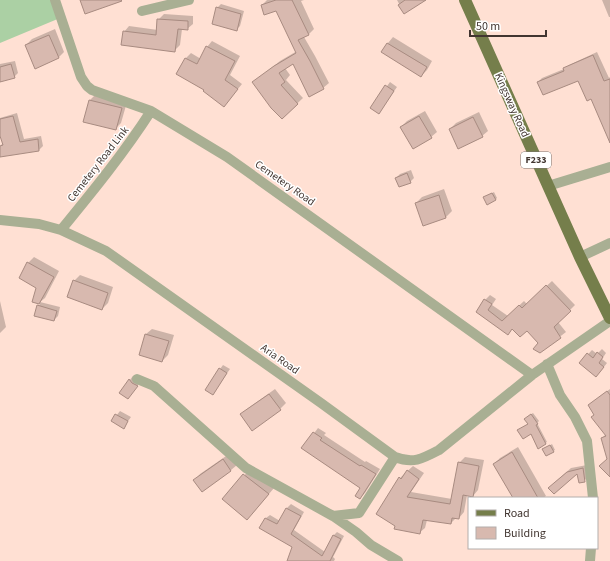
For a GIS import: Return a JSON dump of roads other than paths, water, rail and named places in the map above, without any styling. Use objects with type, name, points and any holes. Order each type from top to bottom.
[{"type":"main road","name":"Kingsway Road","points":[[465,0],[580,257],[610,319]]},
{"type":"street","name":"Cemetery Road","points":[[55,0],[81,78],[92,90],[151,111],[227,157],[532,375]]},
{"type":"street","points":[[142,11],[189,0]]},
{"type":"street","name":"Cemetery Road Link","points":[[61,230],[106,176],[131,142],[151,111]]},
{"type":"street","points":[[548,186],[610,167]]},
{"type":"street","name":"Aria Road","points":[[0,220],[39,224],[61,230],[106,251],[395,457],[405,461],[413,461],[424,458],[439,450],[532,375],[610,319]]},
{"type":"street","points":[[580,257],[610,243]]},
{"type":"street","points":[[547,364],[560,395],[575,417],[587,440],[593,497]]},
{"type":"street","points":[[137,379],[154,386],[246,468],[333,516],[356,532],[371,545],[398,561]]},
{"type":"street","points":[[333,516],[359,513],[395,457]]},
{"type":"street","points":[[590,561],[591,549]]}]
